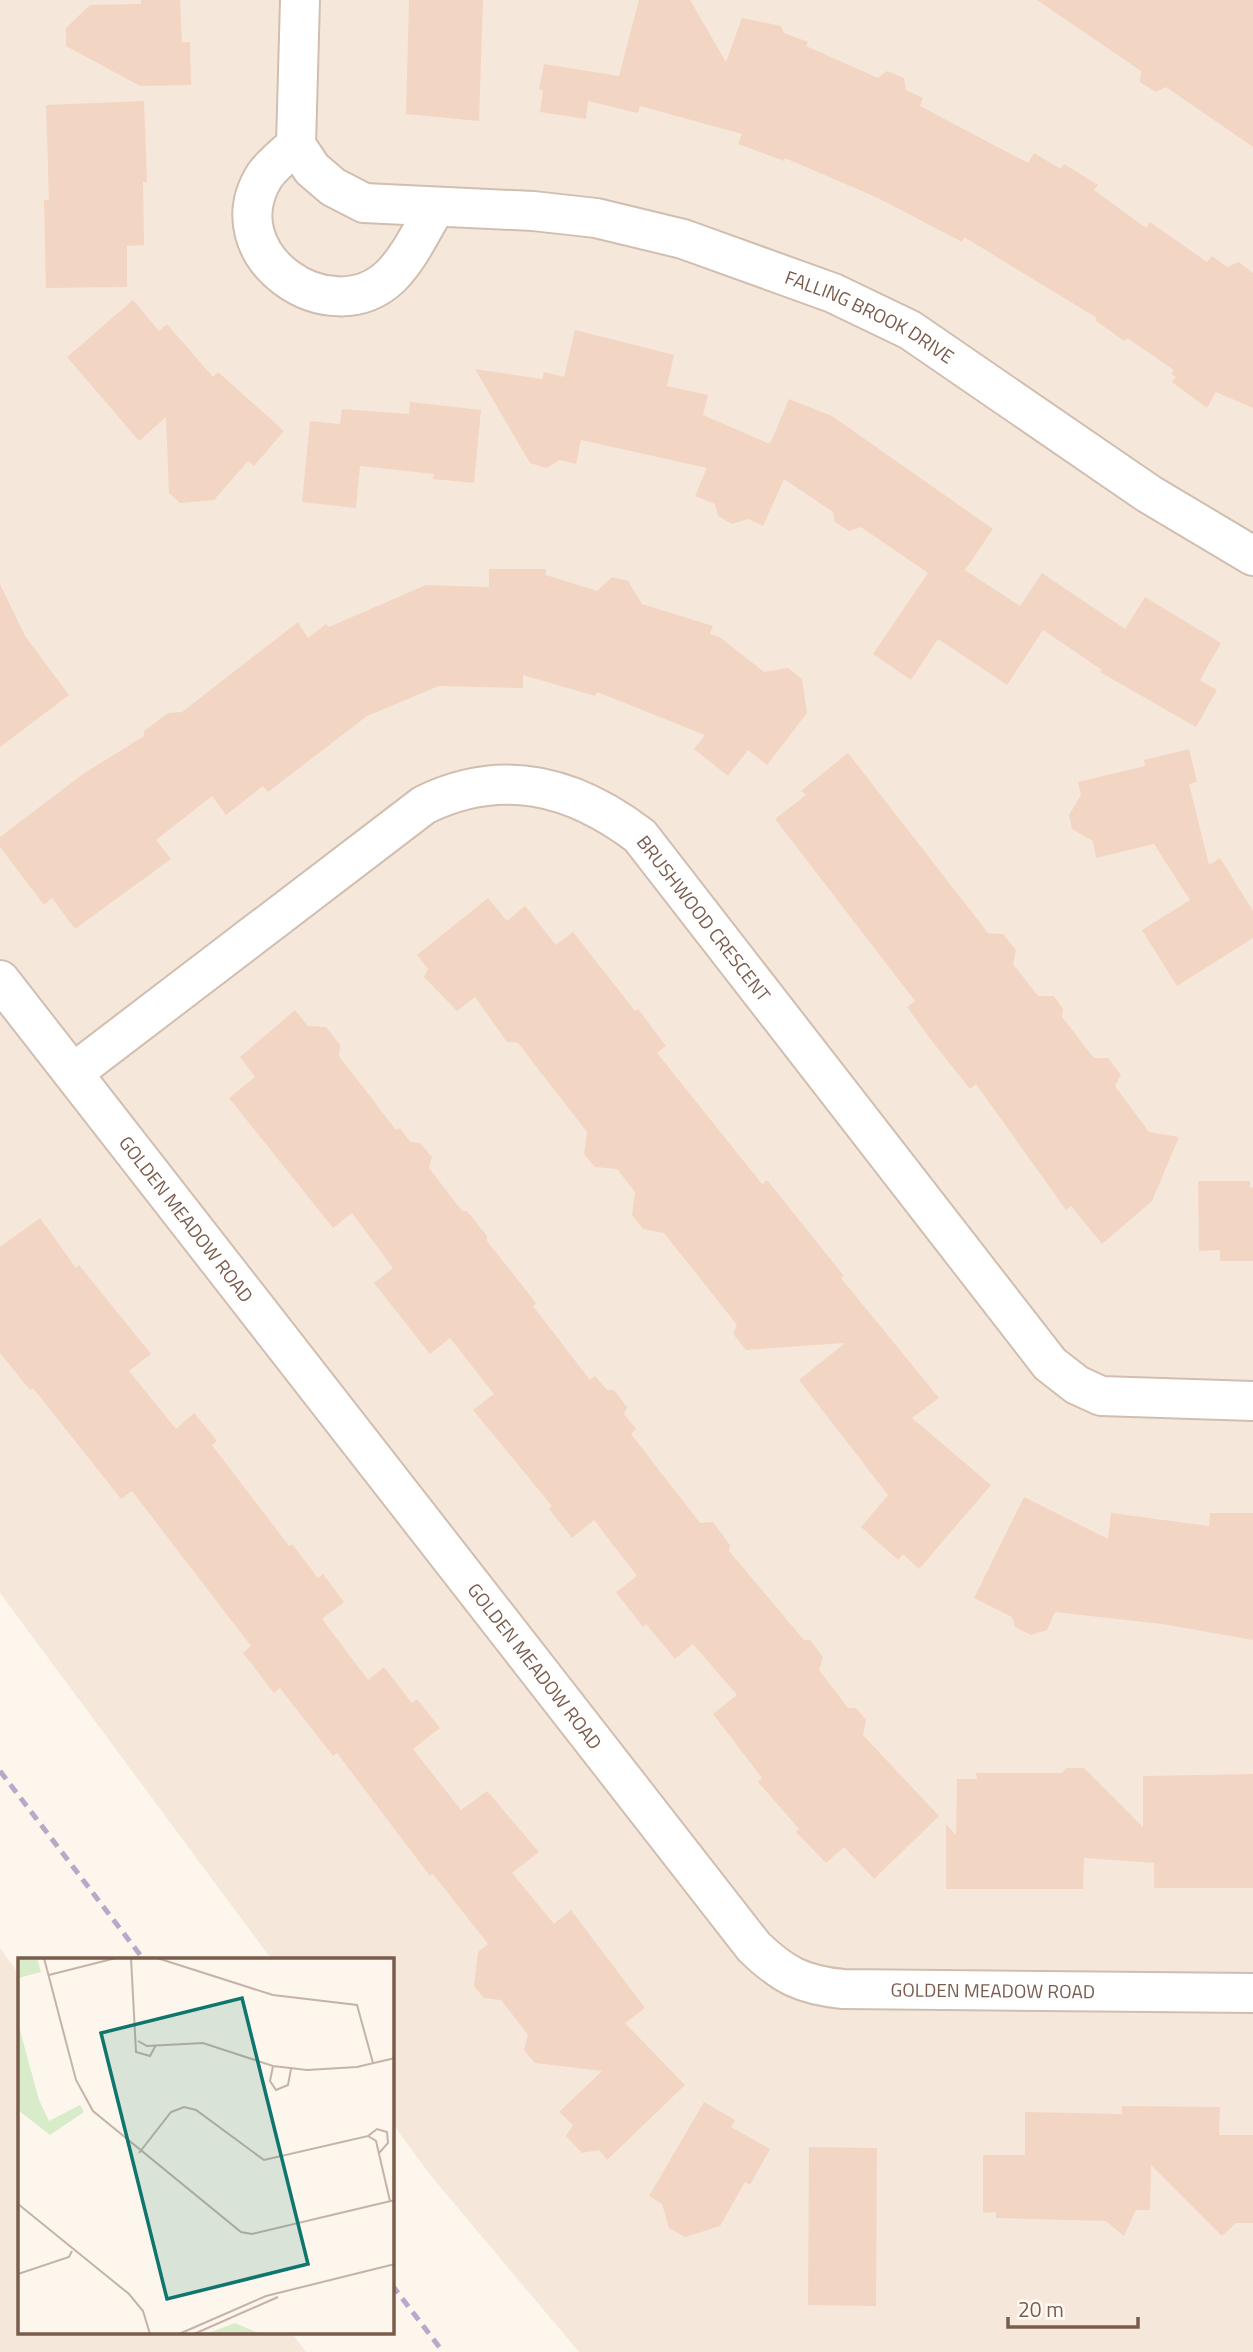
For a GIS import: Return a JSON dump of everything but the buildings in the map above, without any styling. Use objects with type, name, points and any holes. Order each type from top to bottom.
[{"type":"street","points":[[300,0],[296,145],[266,174],[254,199],[252,232],[267,262],[292,283],[325,295],[362,292],[390,276],[435,208]]},
{"type":"street","name":"FALLING BROOK DRIVE","points":[[296,145],[312,169],[333,187],[364,203],[533,211],[596,218],[683,239],[833,293],[910,330],[1149,494],[1253,556]]},
{"type":"street","name":"BRUSHWOOD CRESCENT","points":[[73,1073],[424,806],[453,791],[483,785],[512,784],[562,794],[609,812],[640,836],[1050,1364],[1077,1385],[1101,1396],[1253,1401]]},
{"type":"street","name":"GOLDEN MEADOW ROAD","points":[[0,980],[754,1947],[779,1971],[813,1986],[843,1989],[1253,1993]]},
{"type":"shaded area","points":[[0,0],[1253,0],[1253,2352],[579,2352],[431,2176],[394,2126],[394,1958],[271,1958],[0,1593]]},
{"type":"shaded area","points":[[0,1948],[18,1973],[18,2334],[293,2334],[306,2352],[0,2352]]},
{"type":"railway","points":[[0,1771],[142,1958]]},
{"type":"railway","points":[[394,2288],[443,2352]]}]
